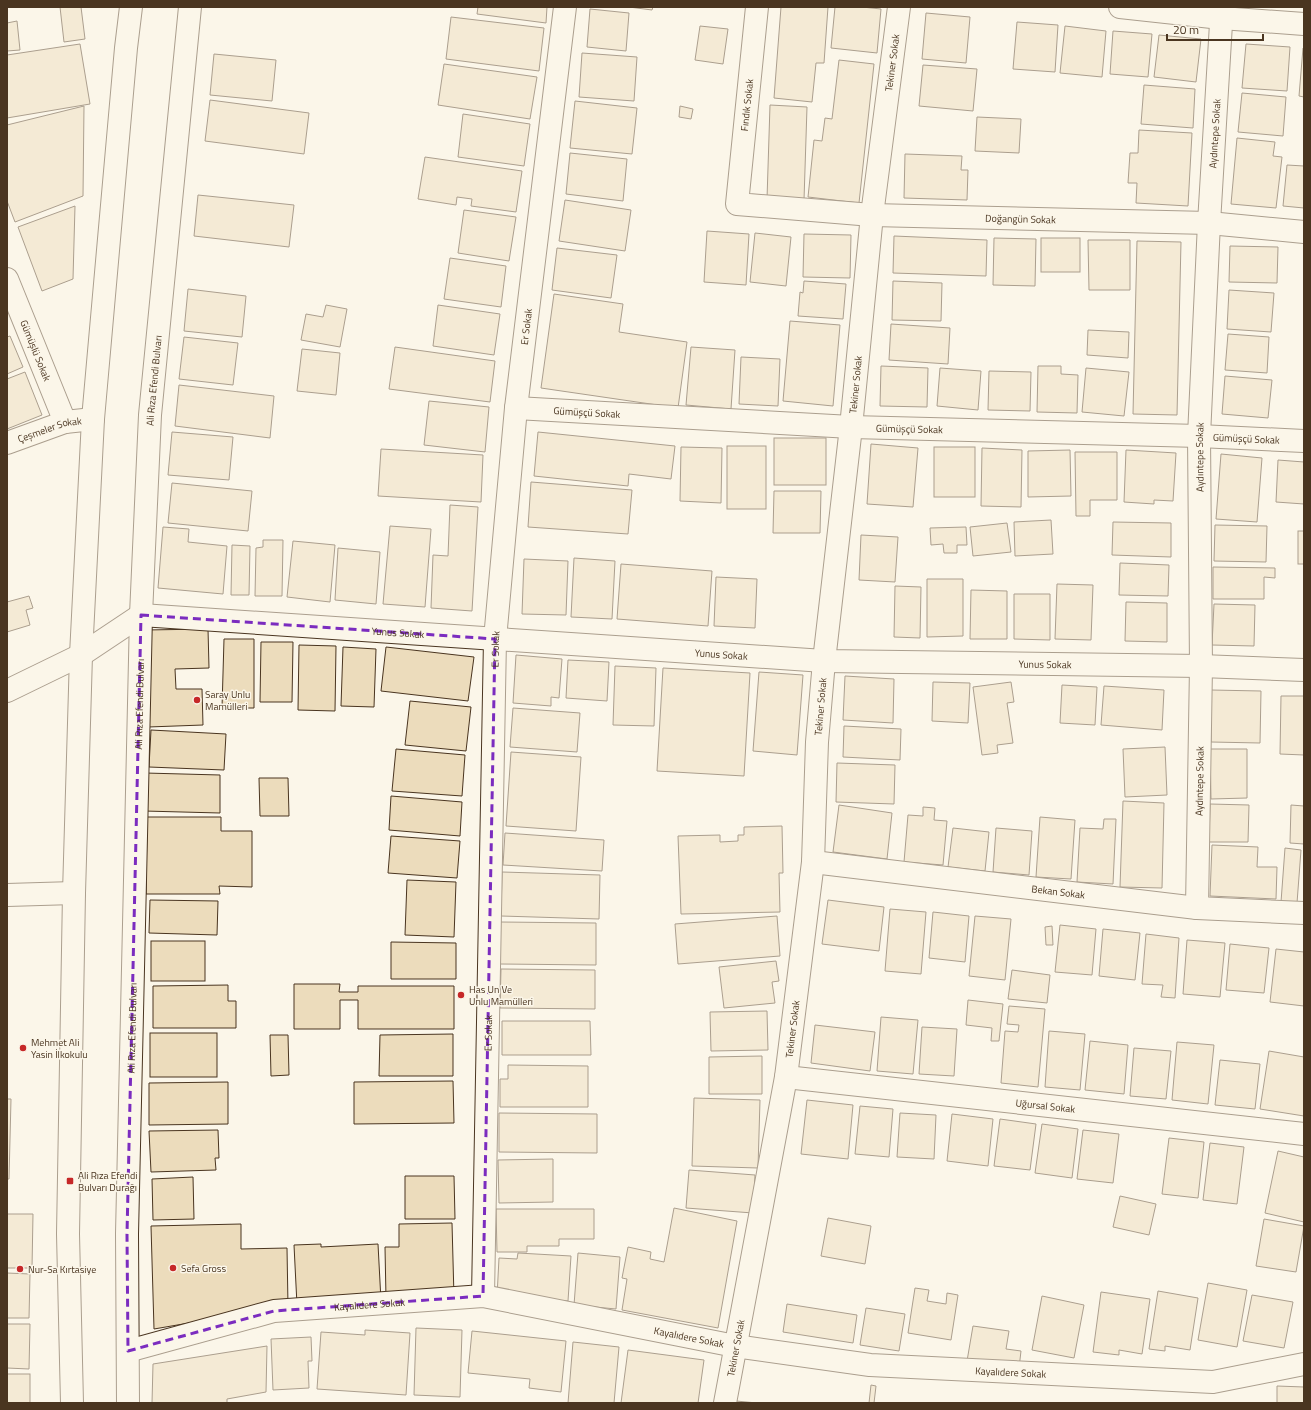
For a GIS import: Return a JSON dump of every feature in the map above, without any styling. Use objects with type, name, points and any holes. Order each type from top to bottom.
[{"type":"street","points":[[72,1403],[68,1234],[74,893],[81,655],[93,419],[126,48],[131,7]]},
{"type":"street","name":"Ali Rıza Efendi Bulvarı","points":[[128,1403],[126,1234],[140,615],[150,415],[190,7]]},
{"type":"street","name":"Er Sokak","points":[[483,1296],[495,639],[516,408],[565,7]]},
{"type":"street","name":"Fındık Sokak","points":[[737,204],[757,7]]},
{"type":"street","name":"Tekiner Sokak","points":[[725,1403],[786,1077],[813,862],[817,742],[824,661],[851,427],[872,215],[899,7]]},
{"type":"street","points":[[1120,7],[1222,12],[1304,24]]},
{"type":"street","name":"Aydıntepe Sokak","points":[[1197,908],[1201,666],[1199,436],[1209,223],[1222,12]]},
{"type":"street","name":"Doğangün Sokak","points":[[737,204],[872,215],[1209,223],[1304,232]]},
{"type":"street","name":"Gümüşlü Sokak","points":[[7,279],[65,422]]},
{"type":"street","name":"Gümüşçü Sokak","points":[[516,408],[851,427],[1199,436],[1304,441]]},
{"type":"street","name":"Çeşmeler Sokak","points":[[7,443],[65,422],[93,419]]},
{"type":"street","points":[[9,687],[81,655],[140,615]]},
{"type":"street","name":"Yunus Sokak","points":[[140,615],[824,661],[1201,666],[1304,670]]},
{"type":"street","name":"Bekan Sokak","points":[[813,862],[1197,908],[1304,913]]},
{"type":"street","points":[[7,895],[74,893]]},
{"type":"street","name":"Uğursal Sokak","points":[[786,1077],[1304,1134]]},
{"type":"street","name":"Kayalıdere Sokak","points":[[128,1351],[274,1311],[483,1296],[735,1346],[870,1365],[1212,1382],[1304,1363]]},
{"type":"highlighted area","points":[[141,615],[495,639],[483,1296],[274,1311],[128,1351],[127,1234]]},
{"type":"building","points":[[60,7],[81,7],[85,39],[64,42]]},
{"type":"building","points":[[478,7],[547,7],[546,23],[477,14]]},
{"type":"building","points":[[629,7],[653,7],[652,10]]},
{"type":"building","points":[[781,7],[828,7],[824,63],[816,63],[812,102],[774,98]]},
{"type":"building","points":[[835,7],[881,9],[877,53],[831,48]]},
{"type":"building","points":[[590,9],[629,13],[626,51],[587,47]]},
{"type":"building","points":[[926,13],[970,17],[966,63],[922,59]]},
{"type":"building","points":[[451,17],[544,28],[539,71],[446,59]]},
{"type":"building","points":[[17,21],[20,50],[7,51],[7,23]]},
{"type":"building","points":[[1017,22],[1058,25],[1055,72],[1013,69]]},
{"type":"building","points":[[700,26],[728,29],[723,64],[695,60]]},
{"type":"building","points":[[1065,26],[1106,31],[1102,77],[1060,73]]},
{"type":"building","points":[[1113,31],[1152,34],[1148,77],[1110,74]]},
{"type":"building","points":[[1159,35],[1201,39],[1196,82],[1154,77]]},
{"type":"building","points":[[80,44],[90,104],[7,118],[7,55]]},
{"type":"building","points":[[1246,44],[1290,47],[1287,91],[1242,88]]},
{"type":"building","points":[[1304,48],[1304,97],[1299,96]]},
{"type":"building","points":[[582,53],[637,57],[634,101],[579,97]]},
{"type":"building","points":[[214,54],[276,60],[272,101],[210,95]]},
{"type":"building","points":[[839,60],[874,64],[859,203],[808,197],[814,140],[822,141],[825,118],[832,119]]},
{"type":"building","points":[[444,64],[537,77],[530,119],[438,105]]},
{"type":"building","points":[[923,65],[977,69],[973,111],[919,106]]},
{"type":"building","points":[[1144,85],[1195,89],[1193,128],[1141,124]]},
{"type":"building","points":[[1242,93],[1286,97],[1283,136],[1238,132]]},
{"type":"building","points":[[210,100],[309,113],[304,154],[205,141]]},
{"type":"building","points":[[575,101],[637,108],[632,154],[570,148]]},
{"type":"building","points":[[770,105],[807,107],[804,200],[767,199]]},
{"type":"building","points":[[84,106],[83,196],[15,222],[7,201],[7,125]]},
{"type":"building","points":[[680,106],[693,109],[691,119],[679,117]]},
{"type":"building","points":[[463,114],[530,124],[524,166],[458,157]]},
{"type":"building","points":[[977,117],[1021,119],[1019,153],[975,151]]},
{"type":"building","points":[[1139,130],[1192,133],[1188,206],[1136,203],[1137,183],[1128,183],[1130,153],[1138,153]]},
{"type":"building","points":[[1237,138],[1275,142],[1273,156],[1282,157],[1276,208],[1231,204]]},
{"type":"building","points":[[570,153],[627,159],[623,201],[566,194]]},
{"type":"building","points":[[905,154],[962,156],[961,170],[968,170],[967,200],[904,198]]},
{"type":"building","points":[[425,157],[522,171],[516,212],[471,206],[472,199],[457,197],[456,205],[418,199]]},
{"type":"building","points":[[1287,165],[1304,166],[1304,208],[1283,206]]},
{"type":"building","points":[[198,195],[294,205],[289,247],[194,236]]},
{"type":"building","points":[[565,200],[631,210],[625,251],[559,241]]},
{"type":"building","points":[[75,206],[73,279],[42,291],[18,227]]},
{"type":"building","points":[[464,210],[516,217],[509,261],[458,253]]},
{"type":"building","points":[[707,231],[749,234],[746,285],[704,282]]},
{"type":"building","points":[[755,233],[791,237],[786,286],[750,282]]},
{"type":"building","points":[[804,234],[851,235],[850,278],[803,277]]},
{"type":"building","points":[[894,236],[987,240],[986,276],[893,273]]},
{"type":"building","points":[[994,238],[1036,239],[1035,286],[993,285]]},
{"type":"building","points":[[1041,238],[1080,238],[1080,272],[1041,272]]},
{"type":"building","points":[[1088,240],[1130,240],[1130,290],[1089,290]]},
{"type":"building","points":[[1137,241],[1181,242],[1177,415],[1133,414]]},
{"type":"building","points":[[1230,246],[1278,247],[1277,283],[1229,282]]},
{"type":"building","points":[[557,248],[617,255],[611,298],[552,290]]},
{"type":"building","points":[[450,258],[506,266],[501,307],[444,299]]},
{"type":"building","points":[[804,281],[846,284],[843,319],[798,316],[800,292],[803,293]]},
{"type":"building","points":[[893,281],[942,283],[941,321],[892,320]]},
{"type":"building","points":[[188,289],[246,296],[242,337],[184,331]]},
{"type":"building","points":[[1229,290],[1274,293],[1271,332],[1227,329]]},
{"type":"building","points":[[554,294],[623,304],[619,332],[687,342],[678,408],[541,388]]},
{"type":"building","points":[[326,305],[347,309],[340,347],[301,340],[306,314],[323,317]]},
{"type":"building","points":[[438,305],[500,314],[494,355],[433,346]]},
{"type":"building","points":[[790,321],[840,325],[833,406],[783,401]]},
{"type":"building","points":[[891,324],[950,328],[948,364],[889,360]]},
{"type":"building","points":[[1088,330],[1129,332],[1128,358],[1087,355]]},
{"type":"building","points":[[1228,334],[1269,337],[1267,373],[1225,370]]},
{"type":"building","points":[[10,336],[23,367],[7,374],[7,337]]},
{"type":"building","points":[[184,337],[238,343],[233,385],[179,379]]},
{"type":"building","points":[[395,347],[495,361],[490,402],[389,389]]},
{"type":"building","points":[[691,347],[735,350],[731,409],[686,405]]},
{"type":"building","points":[[302,349],[340,353],[336,395],[297,391]]},
{"type":"building","points":[[741,357],[780,359],[778,406],[739,404]]},
{"type":"building","points":[[881,366],[928,368],[927,407],[880,406]]},
{"type":"building","points":[[1038,366],[1061,366],[1061,374],[1078,375],[1077,413],[1037,412]]},
{"type":"building","points":[[940,368],[981,371],[978,410],[937,406]]},
{"type":"building","points":[[1086,368],[1129,372],[1124,416],[1082,412]]},
{"type":"building","points":[[989,371],[1031,372],[1030,411],[988,410]]},
{"type":"building","points":[[25,372],[42,415],[7,429],[7,379]]},
{"type":"building","points":[[1225,376],[1272,380],[1268,418],[1222,414]]},
{"type":"building","points":[[179,385],[274,396],[270,438],[175,426]]},
{"type":"building","points":[[429,401],[489,407],[485,452],[424,445]]},
{"type":"building","points":[[172,432],[233,437],[229,480],[168,475]]},
{"type":"building","points":[[538,432],[675,446],[671,479],[629,474],[628,486],[534,476]]},
{"type":"building","points":[[774,438],[826,438],[826,485],[774,485]]},
{"type":"building","points":[[871,444],[918,448],[913,507],[867,504]]},
{"type":"building","points":[[727,446],[766,446],[766,509],[727,509]]},
{"type":"building","points":[[681,447],[722,448],[721,503],[680,501]]},
{"type":"building","points":[[934,447],[975,447],[975,497],[934,497]]},
{"type":"building","points":[[982,448],[1022,450],[1021,507],[981,506]]},
{"type":"building","points":[[381,449],[483,455],[481,502],[378,496]]},
{"type":"building","points":[[1070,450],[1071,496],[1028,497],[1028,451]]},
{"type":"building","points":[[1126,450],[1176,453],[1173,501],[1154,500],[1154,504],[1124,502]]},
{"type":"building","points":[[1075,452],[1117,452],[1117,500],[1090,500],[1090,516],[1076,516]]},
{"type":"building","points":[[1221,454],[1262,458],[1257,522],[1216,519]]},
{"type":"building","points":[[1278,460],[1304,462],[1304,504],[1276,502]]},
{"type":"building","points":[[531,482],[632,490],[628,534],[528,527]]},
{"type":"building","points":[[172,483],[252,491],[248,531],[168,523]]},
{"type":"building","points":[[774,491],[821,491],[820,533],[773,533]]},
{"type":"building","points":[[450,505],[478,507],[472,611],[431,608],[433,555],[448,556]]},
{"type":"building","points":[[1051,520],[1053,554],[1015,556],[1014,522]]},
{"type":"building","points":[[1113,522],[1171,523],[1171,557],[1112,555]]},
{"type":"building","points":[[1007,523],[1011,552],[973,556],[970,527]]},
{"type":"building","points":[[1215,525],[1267,526],[1266,562],[1214,561]]},
{"type":"building","points":[[390,526],[431,529],[425,607],[383,604]]},
{"type":"building","points":[[163,527],[189,529],[188,542],[227,546],[223,594],[158,588]]},
{"type":"building","points":[[966,527],[967,545],[957,545],[957,553],[944,553],[943,544],[931,545],[930,528]]},
{"type":"building","points":[[1298,531],[1304,531],[1304,564],[1298,564]]},
{"type":"building","points":[[861,535],[898,537],[895,582],[859,580]]},
{"type":"building","points":[[263,540],[283,540],[282,596],[255,596],[256,548],[263,547]]},
{"type":"building","points":[[293,541],[335,545],[330,602],[287,597]]},
{"type":"building","points":[[232,545],[250,546],[249,595],[231,595]]},
{"type":"building","points":[[338,548],[380,552],[376,604],[335,600]]},
{"type":"building","points":[[574,558],[615,561],[612,619],[571,617]]},
{"type":"building","points":[[524,559],[568,561],[566,615],[522,614]]},
{"type":"building","points":[[1120,563],[1169,565],[1168,596],[1119,595]]},
{"type":"building","points":[[621,564],[712,571],[708,626],[617,619]]},
{"type":"building","points":[[1213,567],[1275,568],[1275,578],[1264,577],[1264,599],[1213,599]]},
{"type":"building","points":[[716,577],[757,579],[755,628],[714,626]]},
{"type":"building","points":[[927,579],[963,579],[963,636],[927,637]]},
{"type":"building","points":[[1057,584],[1093,585],[1091,640],[1055,639]]},
{"type":"building","points":[[895,586],[921,587],[920,638],[894,637]]},
{"type":"building","points":[[971,590],[1007,591],[1007,639],[970,639]]},
{"type":"building","points":[[1014,594],[1050,594],[1050,640],[1014,639]]},
{"type":"building","points":[[29,596],[33,608],[26,610],[30,625],[7,632],[7,602]]},
{"type":"building","points":[[1126,602],[1167,603],[1167,642],[1125,641]]},
{"type":"building","points":[[1214,604],[1255,605],[1254,646],[1212,645]]},
{"type":"building","points":[[208,629],[209,668],[175,669],[176,689],[202,689],[203,725],[148,727],[145,630]]},
{"type":"building","points":[[224,639],[254,639],[254,708],[222,708]]},
{"type":"building","points":[[261,642],[293,642],[292,702],[260,702]]},
{"type":"building","points":[[299,645],[336,646],[335,711],[298,710]]},
{"type":"building","points":[[343,647],[376,649],[374,707],[341,706]]},
{"type":"building","points":[[386,647],[474,657],[468,701],[381,691]]},
{"type":"building","points":[[516,655],[562,659],[559,698],[551,697],[551,706],[513,703]]},
{"type":"building","points":[[568,660],[609,662],[607,701],[566,698]]},
{"type":"building","points":[[615,666],[656,668],[654,726],[613,725]]},
{"type":"building","points":[[663,668],[750,673],[744,776],[657,771]]},
{"type":"building","points":[[759,672],[803,675],[797,755],[753,751]]},
{"type":"building","points":[[845,676],[894,679],[893,723],[843,720]]},
{"type":"building","points":[[933,682],[970,683],[968,723],[932,721]]},
{"type":"building","points":[[1011,682],[1014,702],[1007,703],[1013,743],[997,745],[998,753],[982,755],[973,687]]},
{"type":"building","points":[[1062,685],[1097,687],[1095,725],[1060,723]]},
{"type":"building","points":[[1104,686],[1164,690],[1162,730],[1101,725]]},
{"type":"building","points":[[1211,690],[1261,691],[1260,743],[1211,742]]},
{"type":"building","points":[[1281,696],[1304,696],[1304,755],[1280,754]]},
{"type":"building","points":[[410,701],[471,707],[466,751],[405,745]]},
{"type":"building","points":[[513,708],[580,713],[577,752],[510,747]]},
{"type":"building","points":[[844,726],[901,729],[900,760],[843,757]]},
{"type":"building","points":[[151,730],[226,734],[224,770],[149,767]]},
{"type":"building","points":[[1165,747],[1167,795],[1125,797],[1123,749]]},
{"type":"building","points":[[396,749],[465,755],[462,796],[392,791]]},
{"type":"building","points":[[1210,749],[1247,749],[1247,798],[1211,799]]},
{"type":"building","points":[[511,752],[581,757],[576,831],[506,826]]},
{"type":"building","points":[[837,763],[895,765],[894,804],[836,802]]},
{"type":"building","points":[[145,773],[220,775],[220,813],[144,811]]},
{"type":"building","points":[[259,778],[288,778],[289,816],[260,816]]},
{"type":"building","points":[[391,796],[462,802],[460,836],[389,830]]},
{"type":"building","points":[[1123,801],[1164,803],[1162,888],[1120,887]]},
{"type":"building","points":[[1210,804],[1249,805],[1248,842],[1209,842]]},
{"type":"building","points":[[839,805],[892,813],[887,859],[833,852]]},
{"type":"building","points":[[1291,805],[1304,806],[1304,844],[1290,843]]},
{"type":"building","points":[[923,807],[935,808],[934,820],[947,821],[943,865],[904,862],[908,815],[923,816]]},
{"type":"building","points":[[147,817],[221,817],[221,831],[252,831],[252,887],[219,886],[220,894],[146,894]]},
{"type":"building","points":[[1040,817],[1075,820],[1071,879],[1036,877]]},
{"type":"building","points":[[1104,819],[1116,819],[1113,884],[1077,882],[1080,828],[1103,829]]},
{"type":"building","points":[[782,826],[783,873],[779,873],[780,912],[681,914],[678,836],[720,835],[720,842],[738,841],[738,835],[744,835],[744,827]]},
{"type":"building","points":[[953,828],[989,832],[985,871],[948,867]]},
{"type":"building","points":[[996,828],[1032,831],[1029,875],[993,872]]},
{"type":"building","points":[[505,833],[604,840],[602,871],[503,865]]},
{"type":"building","points":[[391,836],[460,841],[457,878],[388,873]]},
{"type":"building","points":[[1212,845],[1258,847],[1257,867],[1277,867],[1276,899],[1210,896]]},
{"type":"building","points":[[1285,848],[1301,850],[1297,903],[1281,902]]},
{"type":"building","points":[[502,872],[600,875],[599,919],[501,916]]},
{"type":"building","points":[[407,880],[456,882],[454,937],[405,935]]},
{"type":"building","points":[[150,900],[218,901],[217,935],[149,933]]},
{"type":"building","points":[[828,900],[884,907],[879,951],[822,944]]},
{"type":"building","points":[[890,909],[926,912],[921,974],[885,971]]},
{"type":"building","points":[[933,912],[969,916],[965,962],[929,958]]},
{"type":"building","points":[[777,916],[780,956],[678,964],[675,924]]},
{"type":"building","points":[[975,916],[1011,919],[1005,980],[969,976]]},
{"type":"building","points":[[500,922],[596,923],[596,965],[500,964]]},
{"type":"building","points":[[1060,925],[1096,929],[1092,975],[1055,972]]},
{"type":"building","points":[[1052,926],[1053,945],[1046,945],[1045,927]]},
{"type":"building","points":[[1103,929],[1140,933],[1135,980],[1099,976]]},
{"type":"building","points":[[1146,934],[1179,938],[1175,998],[1161,997],[1163,985],[1142,984]]},
{"type":"building","points":[[1187,940],[1225,943],[1220,997],[1183,994]]},
{"type":"building","points":[[151,941],[205,941],[205,981],[151,981]]},
{"type":"building","points":[[391,942],[456,943],[456,979],[391,979]]},
{"type":"building","points":[[1230,944],[1269,948],[1264,993],[1226,990]]},
{"type":"building","points":[[1276,949],[1304,952],[1304,1006],[1270,1002]]},
{"type":"building","points":[[776,961],[779,981],[772,982],[775,1003],[724,1008],[719,967]]},
{"type":"building","points":[[501,969],[595,970],[595,1009],[500,1008]]},
{"type":"building","points":[[1012,970],[1050,975],[1047,1003],[1008,999]]},
{"type":"building","points":[[294,984],[340,984],[339,992],[358,992],[358,986],[454,986],[454,1029],[358,1029],[358,1000],[340,1000],[340,1029],[294,1029]]},
{"type":"building","points":[[228,985],[228,1001],[236,1001],[236,1028],[153,1028],[153,986]]},
{"type":"building","points":[[968,1000],[1003,1004],[999,1041],[991,1041],[992,1028],[966,1025]]},
{"type":"building","points":[[1009,1006],[1045,1009],[1038,1087],[1001,1083],[1005,1031],[1018,1032],[1019,1025],[1007,1024]]},
{"type":"building","points":[[767,1011],[768,1050],[711,1051],[710,1012]]},
{"type":"building","points":[[881,1017],[918,1020],[913,1074],[877,1071]]},
{"type":"building","points":[[502,1021],[590,1021],[591,1055],[502,1055]]},
{"type":"building","points":[[815,1025],[875,1032],[870,1071],[811,1063]]},
{"type":"building","points":[[922,1027],[957,1029],[954,1076],[919,1074]]},
{"type":"building","points":[[1049,1031],[1085,1034],[1080,1090],[1045,1087]]},
{"type":"building","points":[[150,1033],[217,1033],[217,1077],[150,1077]]},
{"type":"building","points":[[453,1034],[453,1076],[379,1076],[380,1035]]},
{"type":"building","points":[[270,1035],[288,1035],[289,1075],[271,1076]]},
{"type":"building","points":[[1090,1041],[1128,1045],[1124,1094],[1085,1090]]},
{"type":"building","points":[[1177,1042],[1214,1045],[1208,1104],[1172,1100]]},
{"type":"building","points":[[1134,1048],[1171,1051],[1166,1099],[1130,1096]]},
{"type":"building","points":[[1269,1051],[1304,1057],[1304,1116],[1260,1109]]},
{"type":"building","points":[[762,1056],[762,1094],[709,1094],[709,1057]]},
{"type":"building","points":[[1220,1060],[1260,1064],[1255,1109],[1215,1105]]},
{"type":"building","points":[[508,1065],[588,1066],[588,1107],[500,1107],[500,1079],[508,1079]]},
{"type":"building","points":[[453,1081],[454,1123],[354,1124],[354,1082]]},
{"type":"building","points":[[228,1082],[228,1124],[149,1125],[149,1083]]},
{"type":"building","points":[[694,1098],[760,1100],[758,1168],[692,1166]]},
{"type":"building","points":[[7,1099],[11,1099],[9,1179],[7,1179]]},
{"type":"building","points":[[807,1100],[853,1105],[848,1159],[801,1154]]},
{"type":"building","points":[[860,1106],[893,1109],[889,1157],[855,1154]]},
{"type":"building","points":[[499,1113],[597,1114],[597,1153],[499,1152]]},
{"type":"building","points":[[900,1113],[936,1115],[934,1159],[897,1157]]},
{"type":"building","points":[[952,1114],[993,1119],[988,1166],[947,1161]]},
{"type":"building","points":[[1000,1119],[1036,1124],[1030,1170],[994,1166]]},
{"type":"building","points":[[1042,1124],[1078,1129],[1072,1178],[1035,1173]]},
{"type":"building","points":[[218,1130],[219,1158],[215,1158],[216,1170],[151,1172],[149,1131]]},
{"type":"building","points":[[1083,1130],[1119,1134],[1113,1183],[1077,1179]]},
{"type":"building","points":[[1169,1138],[1204,1142],[1198,1198],[1162,1194]]},
{"type":"building","points":[[1210,1143],[1244,1147],[1237,1204],[1203,1200]]},
{"type":"building","points":[[1278,1151],[1304,1157],[1304,1222],[1265,1213]]},
{"type":"building","points":[[553,1159],[553,1202],[499,1203],[498,1160]]},
{"type":"building","points":[[689,1170],[755,1175],[753,1213],[686,1208]]},
{"type":"building","points":[[405,1176],[454,1176],[455,1219],[405,1219]]},
{"type":"building","points":[[193,1177],[194,1219],[153,1220],[152,1179]]},
{"type":"building","points":[[1120,1196],[1156,1204],[1149,1235],[1113,1227]]},
{"type":"building","points":[[674,1208],[737,1221],[718,1328],[622,1310],[627,1279],[622,1278],[628,1247],[651,1252],[650,1259],[664,1262]]},
{"type":"building","points":[[496,1209],[594,1209],[594,1239],[559,1239],[559,1246],[527,1246],[527,1252],[497,1252]]},
{"type":"building","points":[[7,1214],[33,1214],[32,1268],[7,1268]]},
{"type":"building","points":[[828,1218],[871,1226],[865,1264],[821,1256]]},
{"type":"building","points":[[1264,1219],[1304,1226],[1296,1272],[1256,1266]]},
{"type":"building","points":[[452,1223],[454,1297],[386,1298],[385,1247],[399,1247],[399,1224]]},
{"type":"building","points":[[241,1224],[241,1249],[287,1248],[288,1306],[154,1329],[151,1226]]},
{"type":"building","points":[[321,1244],[321,1247],[378,1244],[381,1301],[297,1305],[294,1245]]},
{"type":"building","points":[[518,1253],[571,1256],[568,1301],[497,1297],[499,1258],[517,1259]]},
{"type":"building","points":[[578,1253],[620,1257],[616,1309],[574,1305]]},
{"type":"building","points":[[7,1273],[30,1274],[29,1318],[7,1318]]},
{"type":"building","points":[[1208,1283],[1247,1290],[1237,1347],[1198,1340]]},
{"type":"building","points":[[915,1288],[929,1290],[927,1301],[946,1304],[947,1293],[958,1295],[951,1340],[908,1333]]},
{"type":"building","points":[[1158,1291],[1198,1298],[1190,1350],[1165,1346],[1165,1351],[1149,1349]]},
{"type":"building","points":[[1101,1292],[1150,1299],[1142,1354],[1119,1350],[1119,1355],[1093,1352]]},
{"type":"building","points":[[1252,1295],[1293,1302],[1284,1348],[1243,1341]]},
{"type":"building","points":[[1042,1296],[1084,1305],[1074,1358],[1032,1350]]},
{"type":"building","points":[[787,1304],[857,1315],[853,1343],[783,1332]]},
{"type":"building","points":[[866,1308],[905,1314],[899,1351],[860,1345]]},
{"type":"building","points":[[7,1324],[30,1324],[29,1369],[7,1368]]},
{"type":"building","points":[[973,1326],[1009,1331],[1006,1349],[1021,1351],[1019,1368],[967,1361]]},
{"type":"building","points":[[416,1328],[462,1330],[460,1397],[414,1395]]},
{"type":"building","points":[[365,1330],[410,1333],[406,1395],[317,1389],[321,1332],[365,1335]]},
{"type":"building","points":[[472,1331],[566,1341],[561,1392],[529,1388],[530,1379],[468,1373]]},
{"type":"building","points":[[311,1337],[312,1361],[308,1361],[309,1388],[273,1390],[271,1339]]},
{"type":"building","points":[[573,1342],[619,1347],[614,1403],[568,1403]]},
{"type":"building","points":[[267,1346],[266,1392],[227,1399],[227,1403],[152,1403],[153,1364]]},
{"type":"building","points":[[628,1350],[704,1360],[698,1403],[621,1403]]},
{"type":"building","points":[[7,1374],[30,1374],[30,1403],[7,1403]]},
{"type":"building","points":[[871,1385],[876,1386],[874,1403],[869,1403]]},
{"type":"building","points":[[1277,1386],[1304,1387],[1304,1403],[1277,1403]]},
{"type":"building","points":[[736,1401],[757,1403],[736,1403]]},
{"type":"place","name":"Saray Unlu Mamülleri","points":[[197,700]]},
{"type":"place","name":"Has Un Ve Unlu Mamülleri","points":[[461,995]]},
{"type":"place","name":"Mehmet Ali Yasin İlkokulu","points":[[23,1048]]},
{"type":"place","name":"Ali Rıza Efendi Bulvarı Durağı","points":[[70,1181]]},
{"type":"place","name":"Sefa Gross","points":[[173,1268]]},
{"type":"place","name":"Nur-Sa Kırtasiye","points":[[20,1269]]}]
